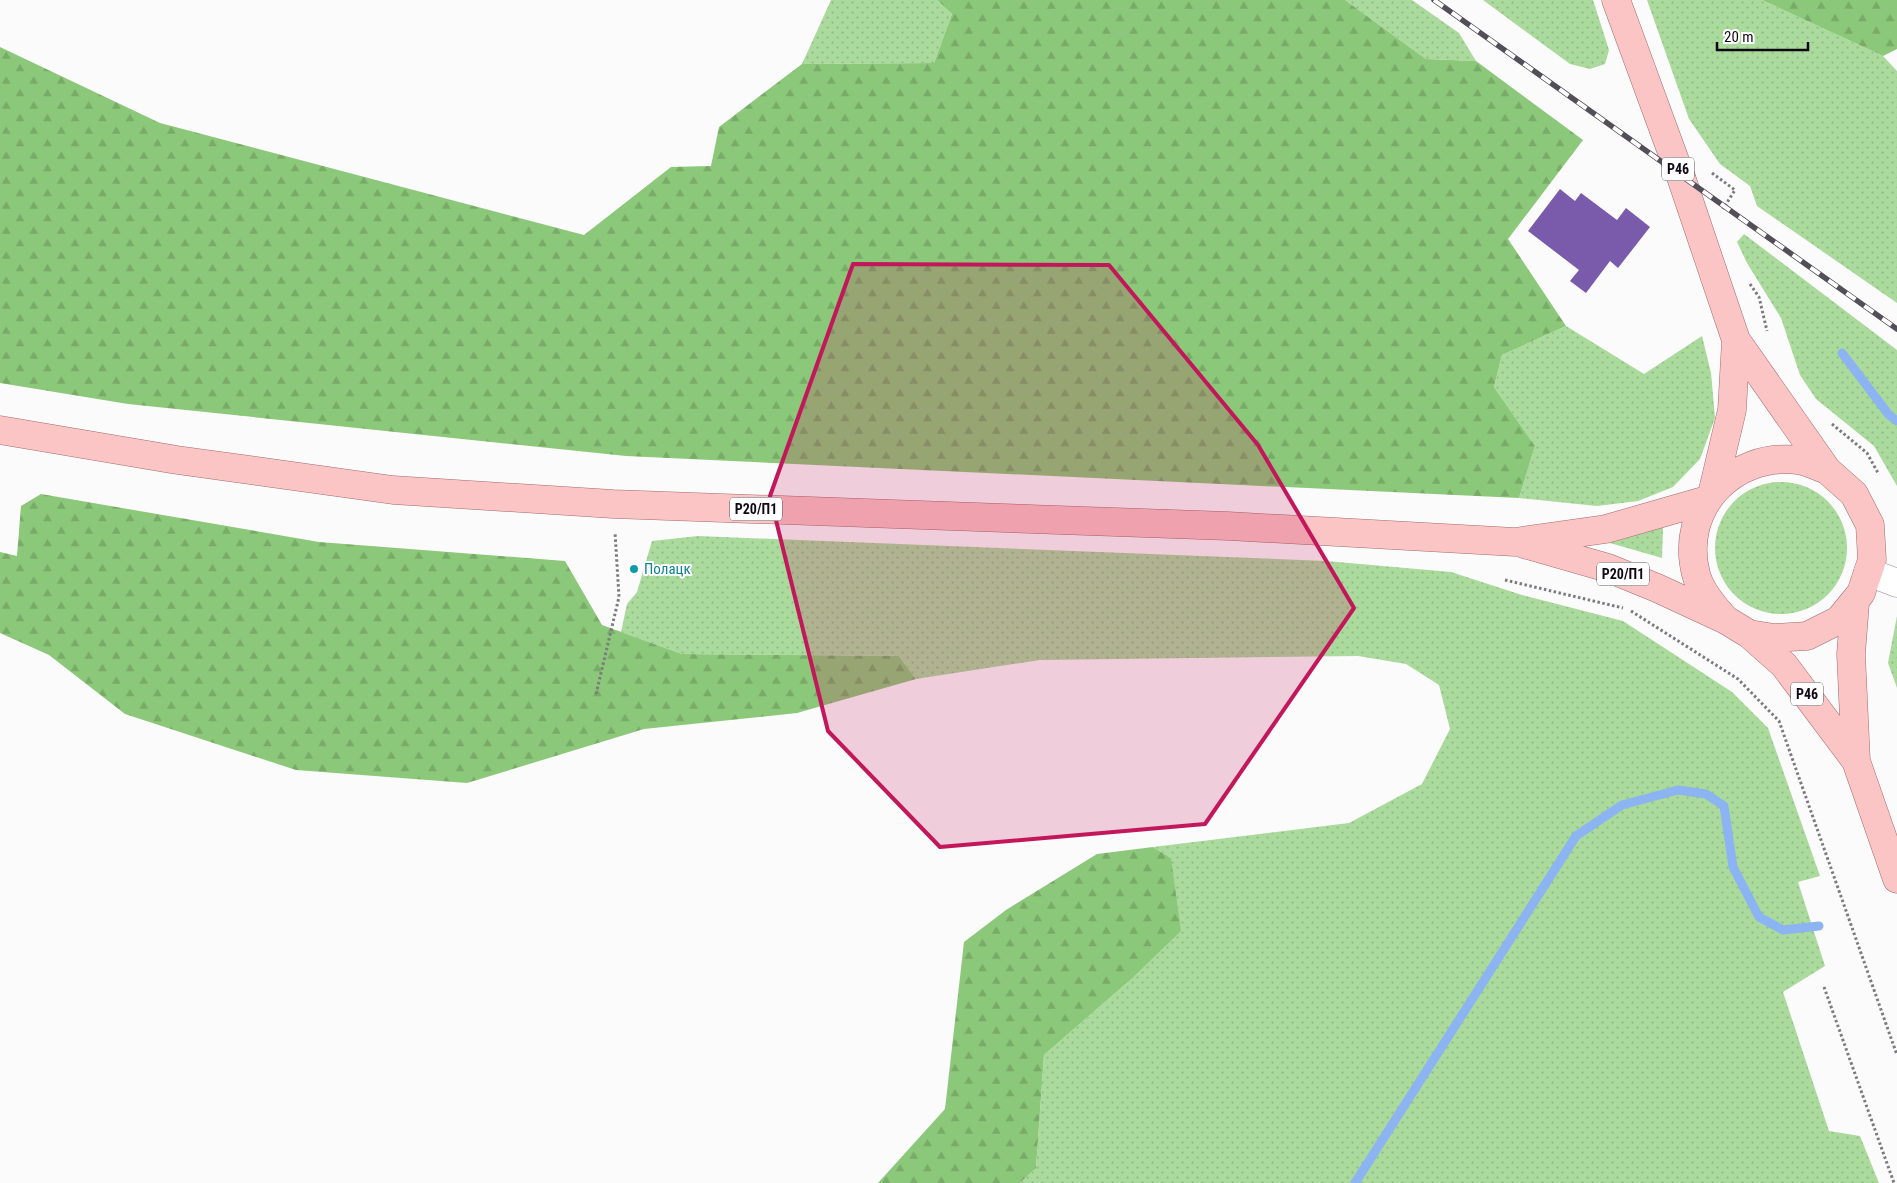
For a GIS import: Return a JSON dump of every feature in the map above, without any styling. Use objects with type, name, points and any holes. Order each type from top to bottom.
[{"type":"main road","name":"Р46","points":[[1616,0],[1681,177],[1736,340],[1827,470],[1854,494],[1870,525],[1872,560],[1862,593],[1839,620],[1807,636],[1774,638],[1738,627]]},
{"type":"main road","name":"Р46","points":[[1736,340],[1732,410],[1710,495],[1701,511],[1694,543],[1696,575],[1712,604],[1784,665],[1856,761]]},
{"type":"main road","name":"Р20/П1","points":[[0,430],[177,460],[393,490],[613,504],[1228,526],[1515,542],[1606,529],[1710,495]]},
{"type":"main road","name":"Р46","points":[[1710,495],[1733,473],[1765,461],[1798,460],[1827,470]]},
{"type":"main road","name":"Р20/П1","points":[[1515,542],[1608,568],[1657,588],[1738,627]]},
{"type":"main road","name":"Р46","points":[[1855,603],[1851,654],[1856,761],[1897,879]]},
{"type":"lane","points":[[1868,572],[1897,583]]},
{"type":"path","points":[[596,694],[619,597],[613,504]]},
{"type":"path","points":[[1505,580],[1629,610],[1738,679],[1779,721],[1897,1055]]},
{"type":"path","points":[[1824,986],[1894,1183]]},
{"type":"highlighted area","points":[[853,264],[1109,265],[1258,445],[1354,608],[1205,824],[940,847],[828,731],[770,496]]},
{"type":"green space","points":[[831,0],[937,0],[952,14],[934,63],[802,64]]},
{"type":"green space","points":[[937,0],[1345,0],[1426,59],[1476,61],[1583,140],[1508,239],[1566,326],[1502,355],[1494,387],[1535,446],[1519,498],[626,456],[128,404],[0,383],[0,47],[160,123],[584,235],[671,167],[711,166],[719,127],[802,64],[934,63],[952,14]]},
{"type":"green space","points":[[1345,0],[1412,0],[1459,33],[1476,61],[1426,59]]},
{"type":"green space","points":[[1483,0],[1593,0],[1609,50],[1605,64],[1590,69],[1570,64]]},
{"type":"green space","points":[[1647,0],[1762,0],[1883,56],[1897,71],[1897,303],[1757,206],[1750,186],[1720,164],[1689,119]]},
{"type":"green space","points":[[1762,0],[1897,0],[1897,49],[1883,56]]},
{"type":"green space","points":[[1744,234],[1897,350],[1897,486],[1874,446],[1816,399],[1800,375],[1781,318],[1747,263],[1737,242]]},
{"type":"green space","points":[[1566,326],[1644,374],[1702,336],[1711,373],[1715,418],[1700,459],[1673,487],[1638,501],[1597,506],[1519,498],[1535,446],[1494,387],[1502,355]]},
{"type":"green space","points":[[1781,482],[1794,483],[1806,487],[1828,501],[1842,523],[1846,535],[1846,561],[1842,573],[1828,595],[1806,609],[1794,613],[1781,614],[1768,613],[1756,609],[1734,595],[1720,573],[1716,561],[1715,548],[1716,535],[1720,523],[1734,501],[1756,487],[1768,483]]},
{"type":"green space","points":[[41,494],[319,542],[565,561],[602,625],[682,654],[899,656],[916,679],[797,713],[644,729],[467,783],[296,770],[125,714],[49,655],[0,633],[0,552],[17,556],[21,506]]},
{"type":"green space","points":[[1663,527],[1662,558],[1610,543]]},
{"type":"green space","points":[[698,536],[1326,561],[1451,572],[1522,595],[1623,621],[1732,692],[1768,728],[1820,876],[1798,882],[1825,966],[1783,992],[1829,1131],[1860,1136],[1879,1183],[1020,1183],[1036,1168],[1044,1055],[1128,982],[1171,858],[1153,847],[1349,823],[1422,784],[1450,729],[1439,685],[1406,664],[1358,656],[1040,660],[916,679],[899,656],[682,654],[621,632],[627,604],[637,592],[652,541]]},
{"type":"green space","points":[[1897,616],[1897,688],[1888,663]]},
{"type":"green space","points":[[1153,847],[1171,858],[1181,931],[1128,982],[1044,1055],[1036,1168],[1020,1183],[878,1183],[945,1109],[964,942],[1006,910],[1097,854]]},
{"type":"building","points":[[1560,189],[1575,201],[1581,193],[1617,220],[1626,208],[1650,227],[1618,268],[1610,261],[1586,293],[1570,281],[1579,270],[1528,231]]},
{"type":"waterway","points":[[1842,353],[1889,415],[1897,421]]},
{"type":"waterway","points":[[1355,1183],[1576,836],[1622,805],[1678,790],[1706,794],[1724,806],[1733,867],[1759,917],[1783,930],[1819,926]]},
{"type":"railway","points":[[1434,0],[1897,329]]},
{"type":"place","name":"Полацк","points":[[634,569]]}]
